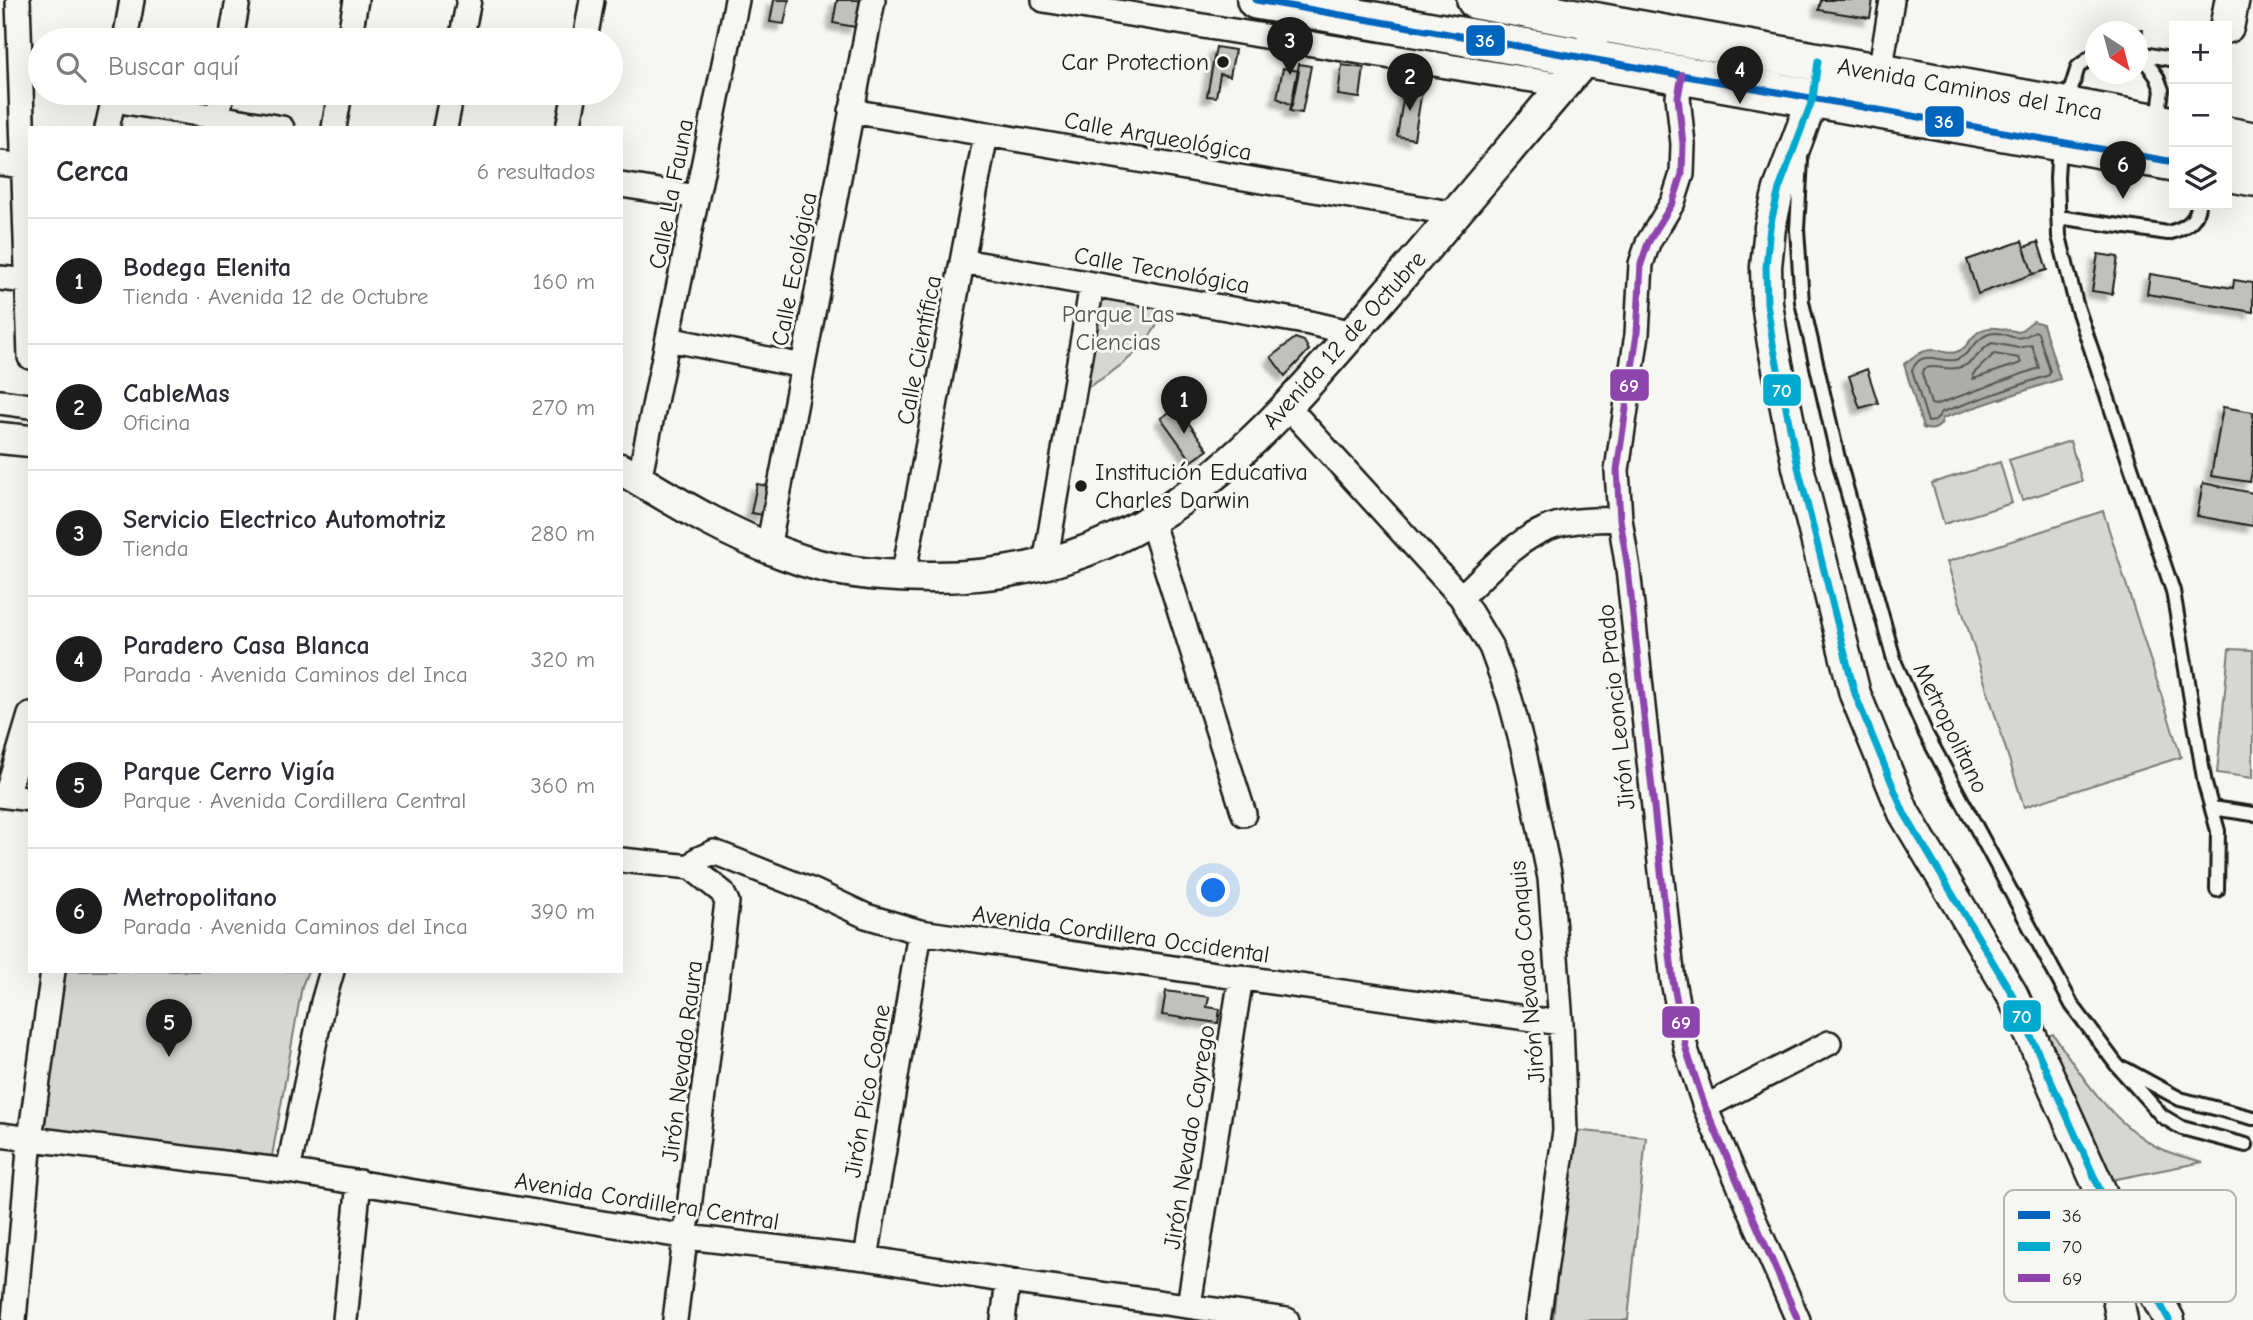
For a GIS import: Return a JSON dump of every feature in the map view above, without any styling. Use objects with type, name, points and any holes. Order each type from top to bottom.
[{"type":"main road","name":"Avenida Caminos del Inca","points":[[1256,0],[1682,75],[1808,115],[2059,142],[2169,161]]},
{"type":"main road","name":"Avenida Caminos del Inca","points":[[1476,0],[2166,125]]},
{"type":"main road","points":[[2228,21],[2232,0]]},
{"type":"main road","points":[[2232,137],[2253,141]]},
{"type":"main road","points":[[2232,173],[2253,177]]},
{"type":"street","points":[[18,0],[10,76],[23,166],[28,306]]},
{"type":"street","points":[[127,28],[132,0]]},
{"type":"street","points":[[233,28],[238,0]]},
{"type":"street","points":[[351,28],[356,0]]},
{"type":"street","points":[[463,28],[469,0]]},
{"type":"street","points":[[587,28],[592,0]]},
{"type":"street","name":"Calle La Fauna","points":[[630,475],[668,339],[737,0]]},
{"type":"street","name":"Calle Ecológica","points":[[768,548],[873,0]]},
{"type":"street","points":[[1044,0],[1563,85]]},
{"type":"street","points":[[1881,72],[1892,0]]},
{"type":"street","name":"Avenida 12 de Octubre","points":[[630,475],[718,526],[768,548],[807,562],[868,575],[958,577],[1045,564],[1107,542],[1184,500],[1221,471],[1288,407],[1587,58],[1597,21]]},
{"type":"street","points":[[1818,61],[1808,115],[1779,189],[1770,227],[1766,267],[1767,303],[1773,344],[1798,467],[1856,694],[1904,813],[2012,994],[2100,1190]]},
{"type":"street","name":"Jirón Leoncio Prado","points":[[1682,75],[1678,97],[1684,144],[1682,174],[1673,202],[1648,243],[1641,264],[1637,334],[1617,470],[1620,519],[1628,569],[1672,981],[1686,1049],[1705,1107],[1798,1320]]},
{"type":"street","points":[[107,126],[112,105]]},
{"type":"street","points":[[150,105],[217,122],[260,126]]},
{"type":"street","points":[[334,126],[338,105]]},
{"type":"street","points":[[445,126],[450,105]]},
{"type":"street","points":[[568,126],[573,105]]},
{"type":"street","name":"Calle Arqueológica","points":[[851,111],[1456,214]]},
{"type":"street","name":"Calle Científica","points":[[903,576],[986,134]]},
{"type":"street","points":[[0,163],[23,166]]},
{"type":"street","points":[[623,184],[697,197]]},
{"type":"street","name":"Calle Tecnológica","points":[[962,261],[1353,333]]},
{"type":"street","points":[[0,278],[27,281]]},
{"type":"street","points":[[1045,564],[1092,284]]},
{"type":"street","points":[[668,339],[803,366]]},
{"type":"street","points":[[0,402],[28,405]]},
{"type":"street","name":"Jirón Nevado Conquis","points":[[1288,407],[1461,597],[1491,647],[1510,699],[1524,752],[1550,878],[1561,1023],[1565,1131],[1538,1320]]},
{"type":"street","points":[[0,438],[28,441]]},
{"type":"street","points":[[1461,597],[1511,551],[1548,527],[1589,520],[1620,519]]},
{"type":"street","points":[[1151,520],[1244,814]]},
{"type":"street","points":[[28,721],[3,795],[28,799]]},
{"type":"street","name":"Avenida Cordillera Occidental","points":[[623,860],[691,867],[698,859],[714,852],[813,891],[866,916],[920,932],[1561,1023]]},
{"type":"street","name":"Jirón Nevado Raura","points":[[675,1320],[727,914],[727,902],[722,892],[691,867]]},
{"type":"street","name":"Jirón Pico Coane","points":[[866,1258],[920,932]]},
{"type":"street","points":[[14,1320],[30,1139],[53,973]]},
{"type":"street","points":[[288,1171],[331,973]]},
{"type":"street","name":"Jirón Nevado Cayrego","points":[[1189,1306],[1241,977]]},
{"type":"street","points":[[1705,1107],[1829,1043]]},
{"type":"street","name":"Avenida Cordillera Central","points":[[0,1135],[288,1171],[687,1237],[866,1258],[1287,1320]]},
{"type":"street","points":[[345,1320],[359,1182]]},
{"type":"street","points":[[1003,1320],[1008,1281]]},
{"type":"street","points":[[2119,1302],[2122,1320]]},
{"type":"street","points":[[2159,1302],[2169,1320]]},
{"type":"lane","points":[[2166,125],[2162,90],[2157,77],[2140,53],[2169,59]]},
{"type":"lane","points":[[2066,106],[2078,67],[2085,61]]},
{"type":"lane","name":"Metropolitano","points":[[1808,115],[1797,229],[1801,302],[1838,458],[1895,663],[1926,734],[2072,1005],[2116,1064],[2162,1116],[2182,1128],[2246,1145]]},
{"type":"lane","points":[[2059,142],[2059,236],[2076,304],[2173,591],[2205,784],[2218,831],[2217,890]]},
{"type":"lane","points":[[2058,217],[2168,233],[2183,228],[2195,217],[2197,210]]},
{"type":"lane","points":[[2212,807],[2253,814]]},
{"type":"lane","name":"Metropolitano","points":[[2116,1064],[2180,1099],[2253,1118]]},
{"type":"green space","name":"Parque Las Ciencias","points":[[1100,295],[1166,308],[1151,334],[1133,355],[1085,389]]},
{"type":"green space","points":[[2070,441],[2082,481],[2022,500],[2009,460]]},
{"type":"green space","points":[[2000,462],[2012,503],[1944,524],[1932,483]]},
{"type":"green space","points":[[2103,511],[2181,757],[2024,807],[1947,562]]},
{"type":"green space","points":[[2229,649],[2253,650],[2253,778],[2217,773]]},
{"type":"green space","points":[[59,973],[307,973],[302,986],[272,1156],[38,1128]]},
{"type":"green space","points":[[2053,1034],[2100,1099],[2128,1127],[2161,1149],[2203,1162],[2106,1181],[2040,1040]]},
{"type":"green space","points":[[1572,1130],[1646,1137],[1628,1320],[1553,1320]]},
{"type":"water","points":[[2033,321],[2043,324],[2060,379],[1943,418],[1936,428],[1923,428],[1904,364],[1914,356],[1930,350],[1950,353],[1959,351],[1983,329],[2019,332]]},
{"type":"building","points":[[774,0],[789,0],[784,24],[770,22]]},
{"type":"building","points":[[837,0],[860,0],[855,27],[833,23]]},
{"type":"building","points":[[1821,0],[1873,0],[1870,18],[1819,10]]},
{"type":"building","name":"Car Protection","points":[[1216,47],[1235,50],[1230,76],[1220,74],[1216,97],[1207,96]]},
{"type":"building","points":[[1299,64],[1311,66],[1302,113],[1290,111]]},
{"type":"building","points":[[1342,65],[1364,68],[1360,98],[1338,95]]},
{"type":"building","points":[[1283,68],[1299,71],[1292,105],[1277,98]]},
{"type":"building","points":[[1406,82],[1423,85],[1414,139],[1397,136]]},
{"type":"building","points":[[2022,241],[2033,274],[1978,294],[1967,260]]},
{"type":"building","points":[[2038,242],[2047,270],[2033,274],[2024,247]]},
{"type":"building","points":[[2098,254],[2118,257],[2112,294],[2092,291]]},
{"type":"building","points":[[2150,274],[2233,288],[2234,280],[2253,283],[2253,312],[2147,294]]},
{"type":"building","points":[[1295,338],[1304,341],[1309,350],[1285,376],[1271,357]]},
{"type":"building","points":[[1867,369],[1878,403],[1860,408],[1849,376]]},
{"type":"building","points":[[1177,407],[1208,450],[1192,461],[1161,418]]},
{"type":"building","points":[[2223,407],[2253,412],[2253,465],[2250,482],[2211,476]]},
{"type":"building","points":[[2203,483],[2253,493],[2253,526],[2197,516]]},
{"type":"building","points":[[757,484],[768,486],[763,515],[751,513]]},
{"type":"building","points":[[1166,991],[1209,997],[1207,1007],[1220,1009],[1218,1023],[1162,1015]]},
{"type":"transit line","name":"36","points":[[1256,0],[2169,161]]},
{"type":"transit line","name":"70","points":[[1818,61],[1813,98],[1779,189],[1770,227],[1766,267],[1767,303],[1773,344],[1798,467],[1855,694],[1904,813],[2012,994],[2100,1190]]},
{"type":"transit line","name":"69","points":[[1682,75],[1678,97],[1683,144],[1682,174],[1673,202],[1648,243],[1641,264],[1637,334],[1617,470],[1620,519],[1628,569],[1673,981],[1686,1049],[1705,1107],[1798,1320]]},
{"type":"transit line","name":"70","points":[[2159,1302],[2169,1320]]},
{"type":"place","name":"Car Protection","points":[[1223,62]]},
{"type":"place","name":"Servicio Electrico Automotriz","points":[[1290,75]]},
{"type":"place","name":"Paradero Casa Blanca","points":[[1740,104]]},
{"type":"place","name":"CableMas","points":[[1410,111]]},
{"type":"place","name":"Metropolitano","points":[[2123,199]]},
{"type":"place","name":"Bodega Elenita","points":[[1184,434]]},
{"type":"place","name":"Institución Educativa Charles Darwin","points":[[1081,486]]},
{"type":"place","name":"Parque Cerro Vigía","points":[[169,1057]]}]
